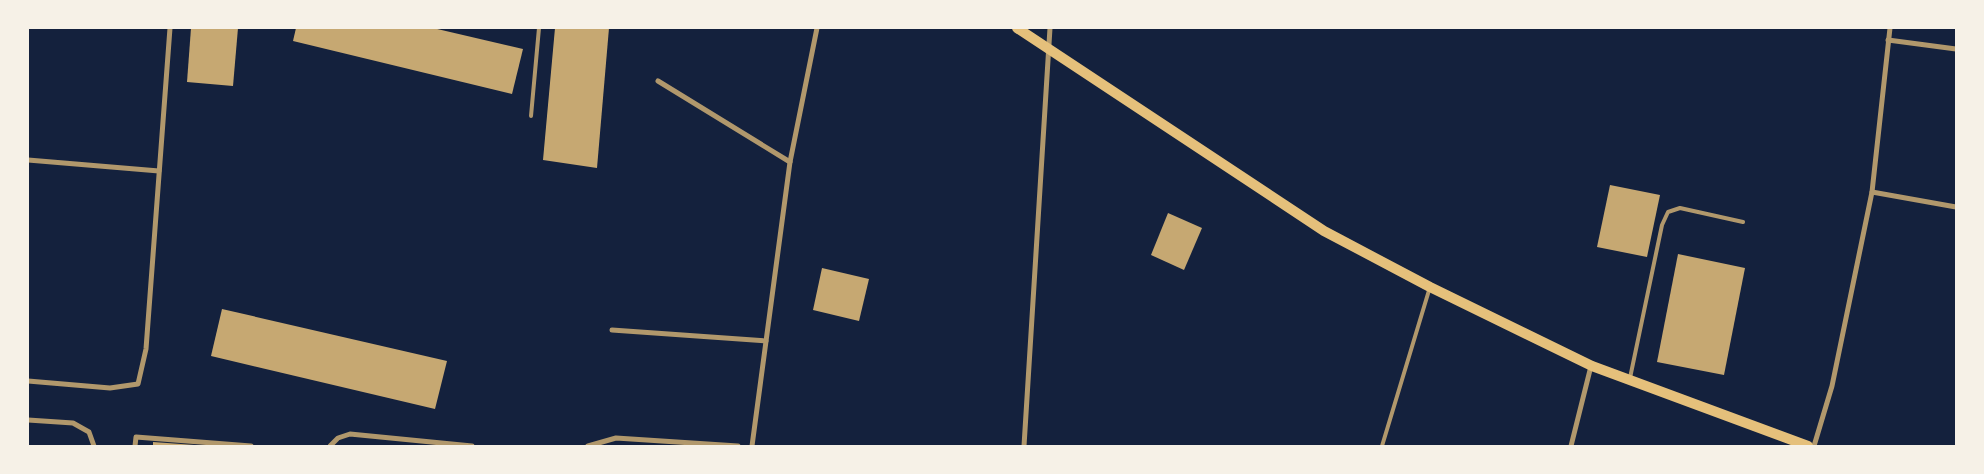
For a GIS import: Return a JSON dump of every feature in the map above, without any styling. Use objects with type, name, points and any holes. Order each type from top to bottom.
[{"type":"main road","points":[[1017,28],[1324,231],[1430,287],[1592,366],[1808,446]]},
{"type":"street","points":[[28,381],[110,388],[138,384],[146,349],[170,28]]},
{"type":"street","points":[[752,446],[790,162],[817,28]]},
{"type":"street","points":[[1024,446],[1050,28]]},
{"type":"street","points":[[1814,446],[1832,386],[1872,192],[1890,28]]},
{"type":"street","points":[[1888,40],[1956,49]]},
{"type":"street","points":[[658,81],[790,162]]},
{"type":"street","points":[[28,160],[159,171]]},
{"type":"street","points":[[1872,192],[1956,207]]},
{"type":"street","points":[[612,330],[766,341]]},
{"type":"street","points":[[1571,446],[1592,366]]},
{"type":"street","points":[[28,420],[73,423],[89,432],[94,446]]},
{"type":"street","points":[[330,446],[338,438],[350,434],[472,446]]},
{"type":"street","points":[[135,446],[136,437],[251,446]]},
{"type":"street","points":[[588,446],[616,438],[738,446]]},
{"type":"lane","points":[[531,116],[539,28]]},
{"type":"lane","points":[[1630,379],[1662,225],[1668,212],[1680,208],[1743,222]]},
{"type":"lane","points":[[1382,446],[1430,287]]},
{"type":"building","points":[[191,28],[238,28],[233,86],[187,82]]},
{"type":"building","points":[[296,28],[433,28],[523,49],[512,94],[293,41]]},
{"type":"building","points":[[555,28],[609,28],[597,168],[543,160]]},
{"type":"building","points":[[1610,185],[1660,195],[1647,257],[1597,247]]},
{"type":"building","points":[[1168,213],[1202,228],[1184,270],[1151,255]]},
{"type":"building","points":[[1678,254],[1745,268],[1724,375],[1657,362]]},
{"type":"building","points":[[822,268],[869,279],[859,321],[813,310]]},
{"type":"building","points":[[222,309],[447,361],[435,409],[211,356]]},
{"type":"building","points":[[153,442],[195,445],[195,446],[153,446]]}]
